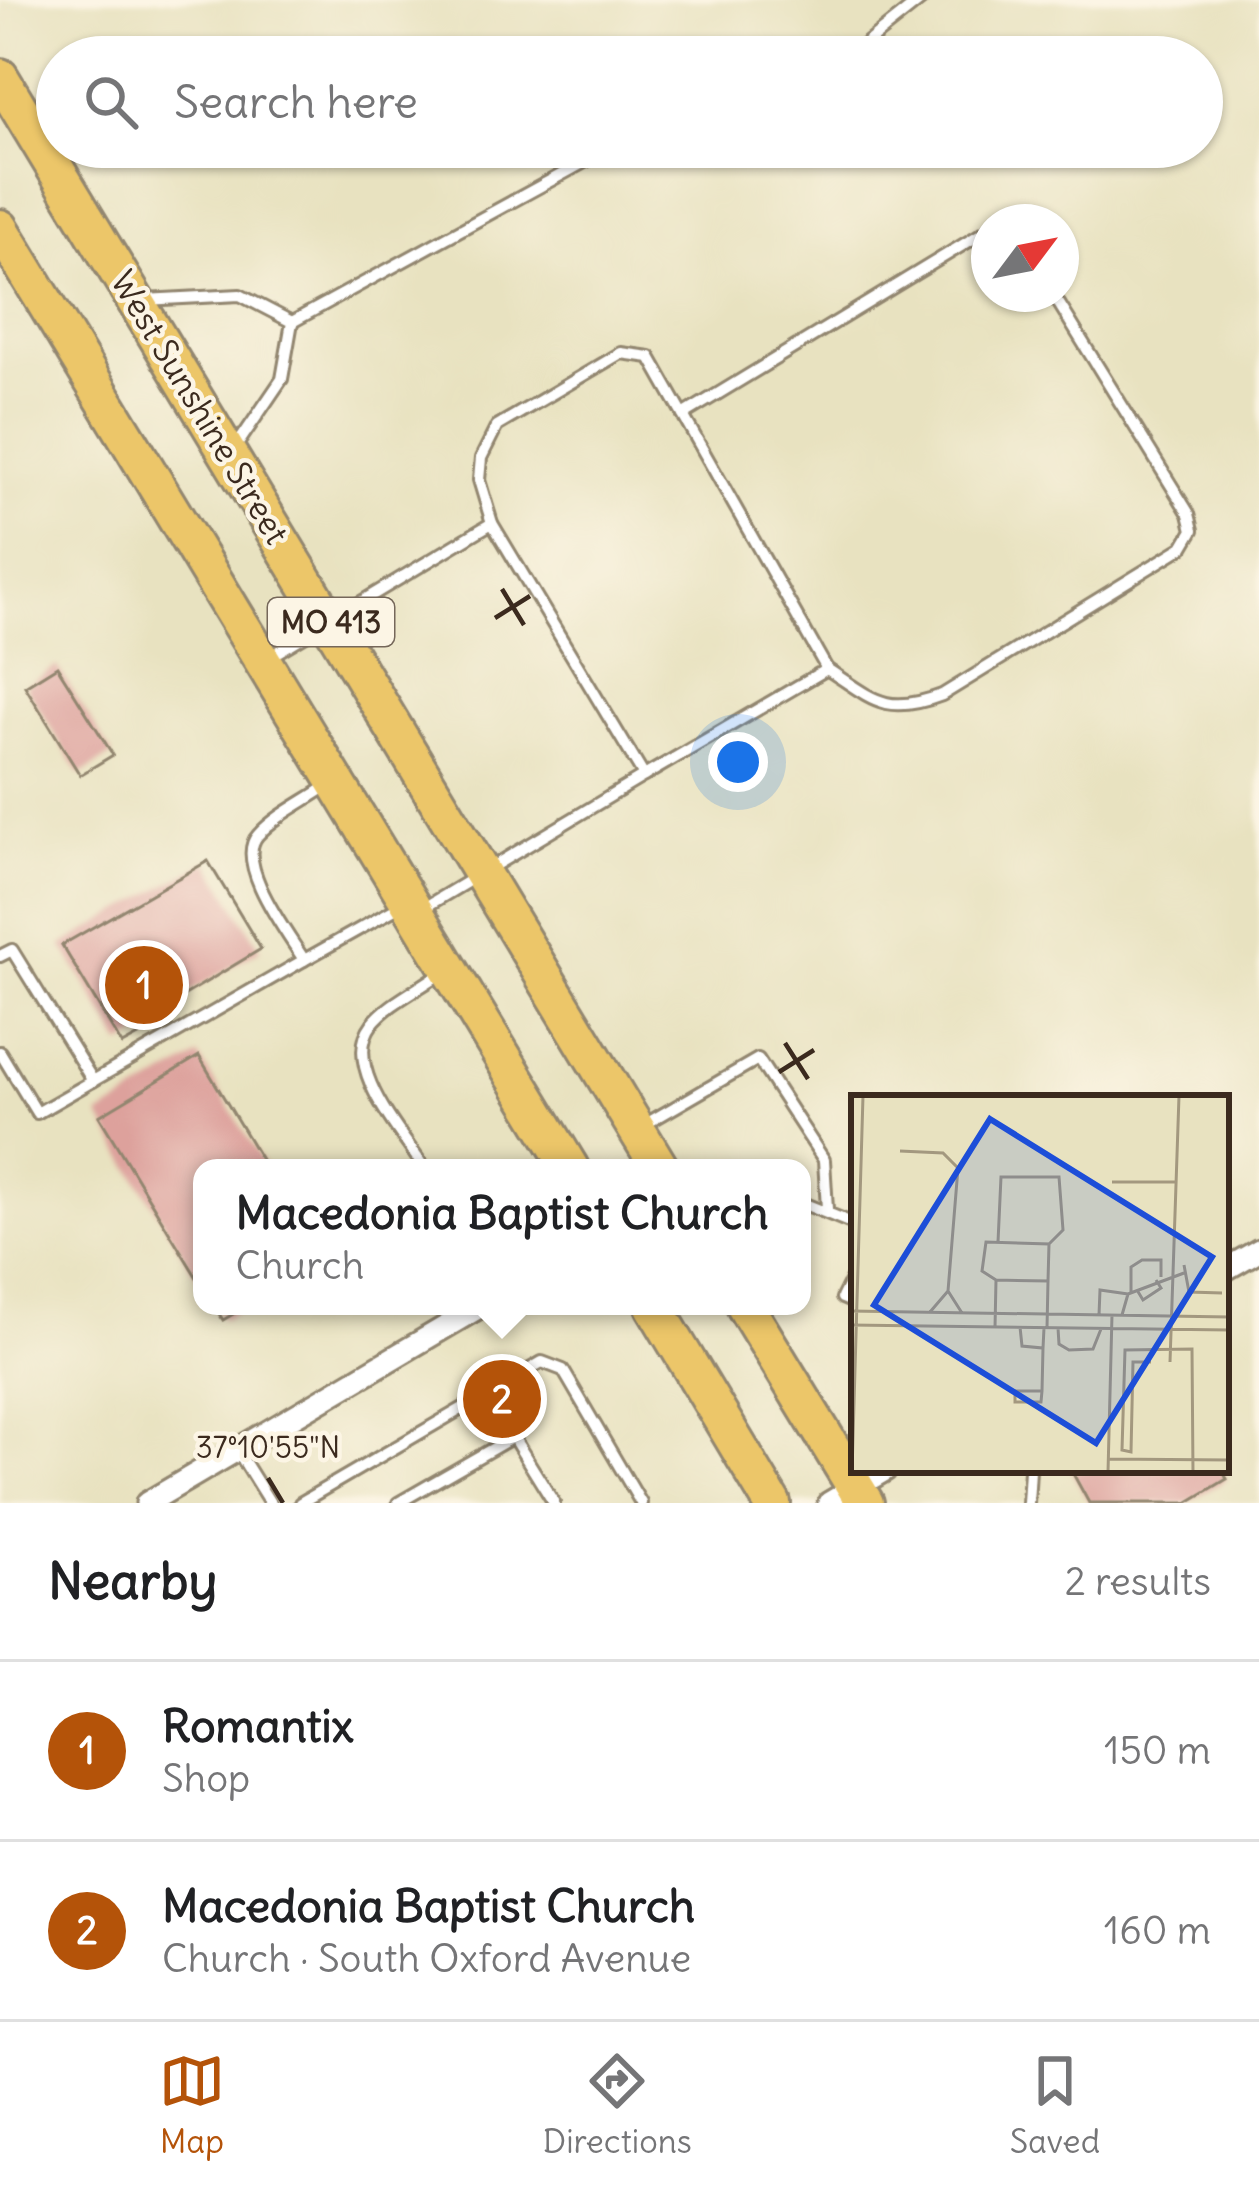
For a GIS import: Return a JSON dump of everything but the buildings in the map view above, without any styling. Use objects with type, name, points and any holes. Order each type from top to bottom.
[{"type":"main road","name":"West Sunshine Street","points":[[0,77],[36,136]]},
{"type":"main road","name":"West Sunshine Street","points":[[55,168],[654,1159]]},
{"type":"main road","name":"MO 413","points":[[0,228],[565,1159]]},
{"type":"main road","points":[[659,1315],[772,1503]]},
{"type":"main road","points":[[751,1315],[859,1491]]},
{"type":"street","points":[[1229,1268],[1259,1250]]},
{"type":"street","points":[[147,1503],[464,1315]]},
{"type":"lane","points":[[876,36],[921,0]]},
{"type":"lane","points":[[292,322],[574,168]]},
{"type":"lane","points":[[683,415],[971,240]]},
{"type":"lane","points":[[135,300],[241,295],[292,322]]},
{"type":"lane","points":[[644,776],[492,523],[479,480],[481,458],[497,426],[633,351],[650,357],[827,669],[881,705],[913,706],[942,695],[1183,547],[1192,530],[1189,514],[1064,312]]},
{"type":"lane","points":[[230,456],[282,379],[292,322]]},
{"type":"lane","points":[[263,661],[492,523]]},
{"type":"lane","points":[[0,1052],[37,1112],[304,960],[481,871],[827,669]]},
{"type":"lane","points":[[304,960],[252,868],[250,851],[255,836],[335,780]]},
{"type":"lane","points":[[0,956],[12,950],[93,1081]]},
{"type":"lane","points":[[418,1159],[373,1087],[365,1066],[366,1043],[371,1024],[449,968]]},
{"type":"lane","points":[[636,1130],[758,1059],[824,1160],[827,1209]]},
{"type":"lane","points":[[811,1205],[851,1217]]},
{"type":"lane","points":[[300,1503],[542,1362],[563,1370],[641,1503]]},
{"type":"lane","points":[[398,1503],[513,1437],[554,1503]]},
{"type":"lane","points":[[237,1450],[270,1503]]},
{"type":"lane","points":[[1028,1503],[1030,1473]]},
{"type":"place","name":"Romantix","points":[[144,985]]},
{"type":"place","name":"Macedonia Baptist Church","points":[[502,1399]]}]
